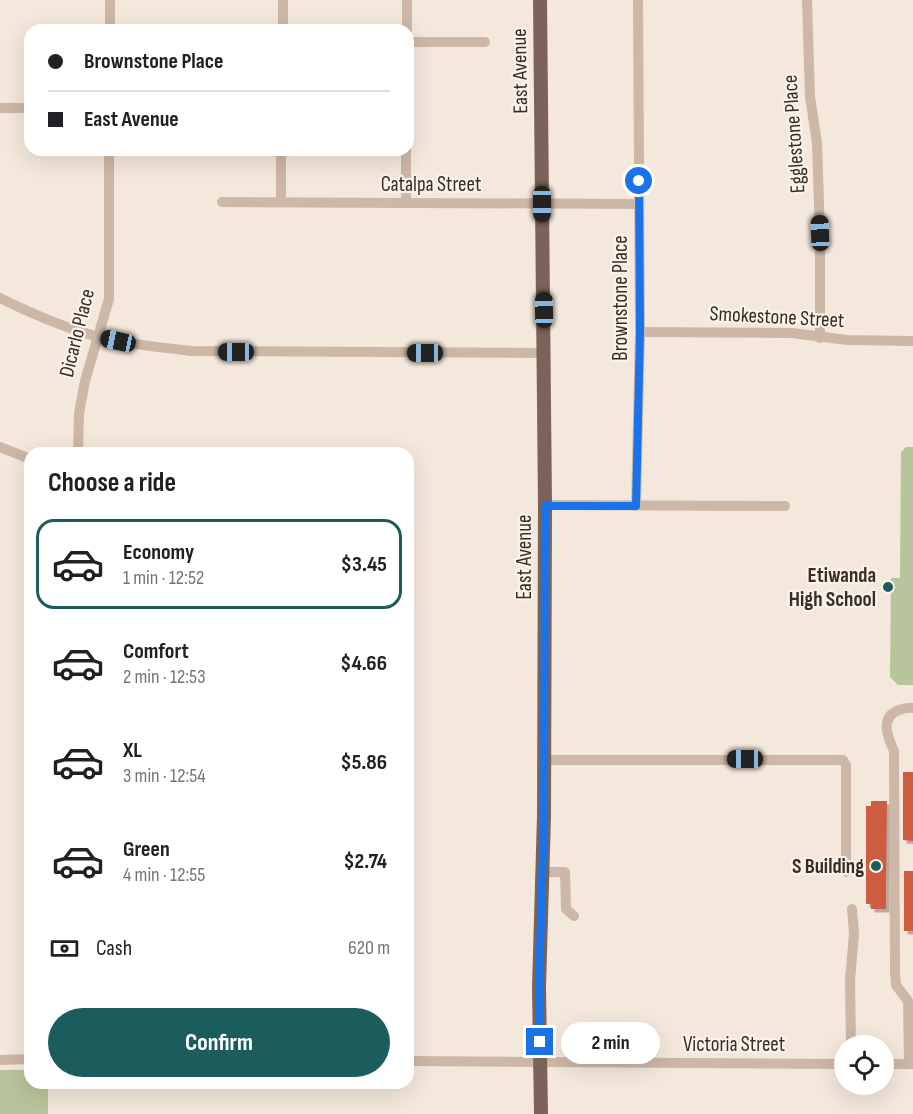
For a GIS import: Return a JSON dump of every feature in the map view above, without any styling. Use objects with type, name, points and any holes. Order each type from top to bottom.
[{"type":"main road","name":"East Avenue","points":[[540,0],[545,506],[543,872],[539,987],[541,1114]]},
{"type":"street","points":[[110,0],[110,24]]},
{"type":"street","points":[[283,0],[283,24]]},
{"type":"street","points":[[407,0],[407,24]]},
{"type":"street","name":"Brownstone Place","points":[[636,506],[640,332],[638,0]]},
{"type":"street","name":"Egglestone Place","points":[[807,0],[810,98],[817,143],[820,338]]},
{"type":"street","points":[[414,42],[485,42]]},
{"type":"street","points":[[0,108],[24,108]]},
{"type":"street","name":"Dicarlo Place","points":[[78,447],[79,413],[85,381],[109,299],[109,156]]},
{"type":"street","points":[[281,156],[281,202]]},
{"type":"street","points":[[406,156],[406,203]]},
{"type":"street","name":"Catalpa Street","points":[[222,202],[639,204]]},
{"type":"street","points":[[0,298],[46,320],[98,337],[138,345],[213,352],[544,353]]},
{"type":"street","name":"Smokestone Street","points":[[640,332],[792,333],[820,338],[913,342]]},
{"type":"street","points":[[0,447],[24,457]]},
{"type":"street","points":[[545,506],[785,506]]},
{"type":"street","points":[[894,1064],[911,1064],[908,1001],[896,986],[894,751],[887,736],[886,723],[894,712],[908,707],[913,708]]},
{"type":"street","points":[[544,760],[766,763],[843,760],[846,765],[846,872]]},
{"type":"street","points":[[543,872],[569,872],[566,909],[574,916]]},
{"type":"street","points":[[850,1035],[850,980],[854,934],[852,909]]},
{"type":"street","points":[[0,1060],[24,1059]]},
{"type":"street","name":"Victoria Street","points":[[414,1061],[834,1064]]},
{"type":"green space","points":[[906,447],[913,447],[913,685],[898,685],[890,677],[891,578],[900,578],[901,452]]},
{"type":"green space","points":[[0,1070],[24,1070],[24,1089],[48,1089],[48,1114],[0,1114]]},
{"type":"building","points":[[903,772],[913,772],[913,841],[903,840]]},
{"type":"building","name":"S Building","points":[[871,801],[887,801],[886,909],[871,909],[871,904],[866,904],[866,806],[871,806]]},
{"type":"building","points":[[904,871],[913,871],[913,931],[904,931]]},
{"type":"place","name":"Etiwanda High School","points":[[888,587]]},
{"type":"place","name":"S Building","points":[[876,866]]},
{"type":"route","points":[[540,1042],[539,987],[544,816],[545,506],[636,506],[640,332],[639,181]]}]
